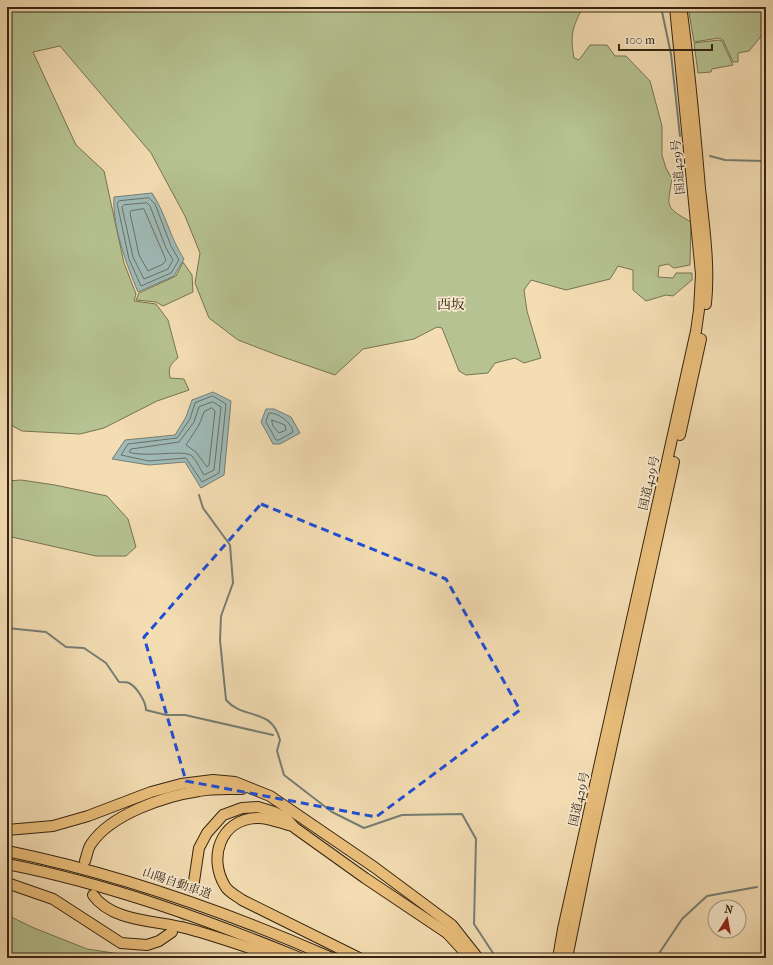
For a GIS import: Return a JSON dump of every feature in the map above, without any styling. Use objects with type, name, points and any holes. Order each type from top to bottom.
[{"type":"highway","name":"国道429号","points":[[558,958],[563,929],[668,458],[699,310],[699,260],[675,7]]},
{"type":"highway","name":"国道429号","points":[[567,958],[589,847],[705,317],[707,284],[704,231],[692,89],[682,7]]},
{"type":"highway","points":[[7,830],[53,826],[88,816],[151,792],[181,784],[212,780],[235,782],[270,796],[374,867],[452,925],[478,958]]},
{"type":"highway","points":[[85,861],[90,845],[106,828],[122,817],[151,804],[199,791],[250,789]]},
{"type":"highway","points":[[193,888],[199,848],[207,833],[223,815],[242,808],[258,807],[285,818],[295,828],[365,878],[447,933],[471,958]]},
{"type":"highway","points":[[295,828],[257,818],[245,820],[227,831],[218,846],[216,864],[226,888],[242,900],[359,958]]},
{"type":"highway","name":"山陽自動車道","points":[[7,851],[81,868],[169,893],[232,916],[332,958]]},
{"type":"highway","points":[[7,864],[78,880],[164,906],[300,958]]},
{"type":"highway","points":[[7,883],[53,899],[121,943],[147,945],[159,941],[172,932]]},
{"type":"highway","points":[[93,895],[99,903],[128,916],[188,929],[279,958]]},
{"type":"highlighted area","points":[[261,504],[446,579],[520,710],[376,817],[186,781],[144,637]]},
{"type":"green space","points":[[7,7],[583,7],[574,26],[572,37],[574,58],[579,60],[590,45],[607,45],[615,56],[626,56],[650,81],[662,126],[662,155],[666,168],[672,179],[669,196],[670,206],[676,213],[691,222],[690,265],[674,268],[668,264],[659,266],[658,277],[673,278],[676,273],[692,273],[692,280],[673,296],[666,295],[646,301],[633,290],[633,270],[618,266],[610,279],[566,290],[531,280],[524,290],[527,311],[541,358],[524,363],[515,358],[495,363],[488,373],[466,375],[459,371],[442,328],[437,327],[414,339],[363,349],[335,375],[277,355],[238,340],[209,318],[195,283],[200,253],[185,216],[151,153],[60,46],[33,52],[76,145],[104,171],[124,263],[136,294],[134,301],[156,304],[168,320],[178,358],[170,366],[170,378],[184,379],[189,390],[157,401],[104,428],[80,434],[22,431],[7,423]]},
{"type":"green space","points":[[688,7],[766,7],[766,30],[749,51],[738,53],[738,62],[733,62],[723,40],[719,38],[694,42]]},
{"type":"green space","points":[[719,40],[722,41],[733,65],[712,69],[711,72],[698,73],[694,43]]},
{"type":"green space","points":[[183,262],[192,275],[193,292],[163,306],[156,302],[136,300],[139,293],[176,276]]},
{"type":"green space","points":[[21,480],[55,485],[107,496],[128,519],[136,547],[126,556],[96,556],[7,536],[7,481]]},
{"type":"green space","points":[[7,915],[34,928],[87,949],[147,958],[7,958]]},
{"type":"water","points":[[152,193],[184,259],[174,276],[138,292],[121,246],[115,220],[114,197]]},
{"type":"water","points":[[213,392],[231,401],[224,475],[201,488],[185,462],[149,465],[112,459],[125,440],[175,435],[186,417],[192,400]]},
{"type":"water","points":[[266,409],[274,409],[291,417],[300,433],[280,444],[273,444],[261,422]]},
{"type":"waterway","points":[[661,7],[671,54],[680,136]]},
{"type":"waterway","points":[[710,156],[725,160],[766,161]]},
{"type":"waterway","points":[[199,495],[203,508],[230,545],[233,583],[221,616],[220,640],[226,700],[241,710],[264,718],[276,729],[280,740],[277,751],[284,775],[332,812],[364,828],[402,815],[462,814],[476,839],[474,924],[493,953],[494,958]]},
{"type":"waterway","points":[[7,628],[46,632],[66,647],[84,648],[106,663],[119,682],[125,682],[132,685],[143,699],[146,710],[166,715],[185,715],[273,735]]},
{"type":"waterway","points":[[766,822],[763,879],[766,901]]},
{"type":"waterway","points":[[656,958],[682,919],[707,896],[757,887]]},
{"type":"tunnel","points":[[172,932],[186,911],[193,888]]},
{"type":"district","name":"西坂","points":[[451,304]]}]
